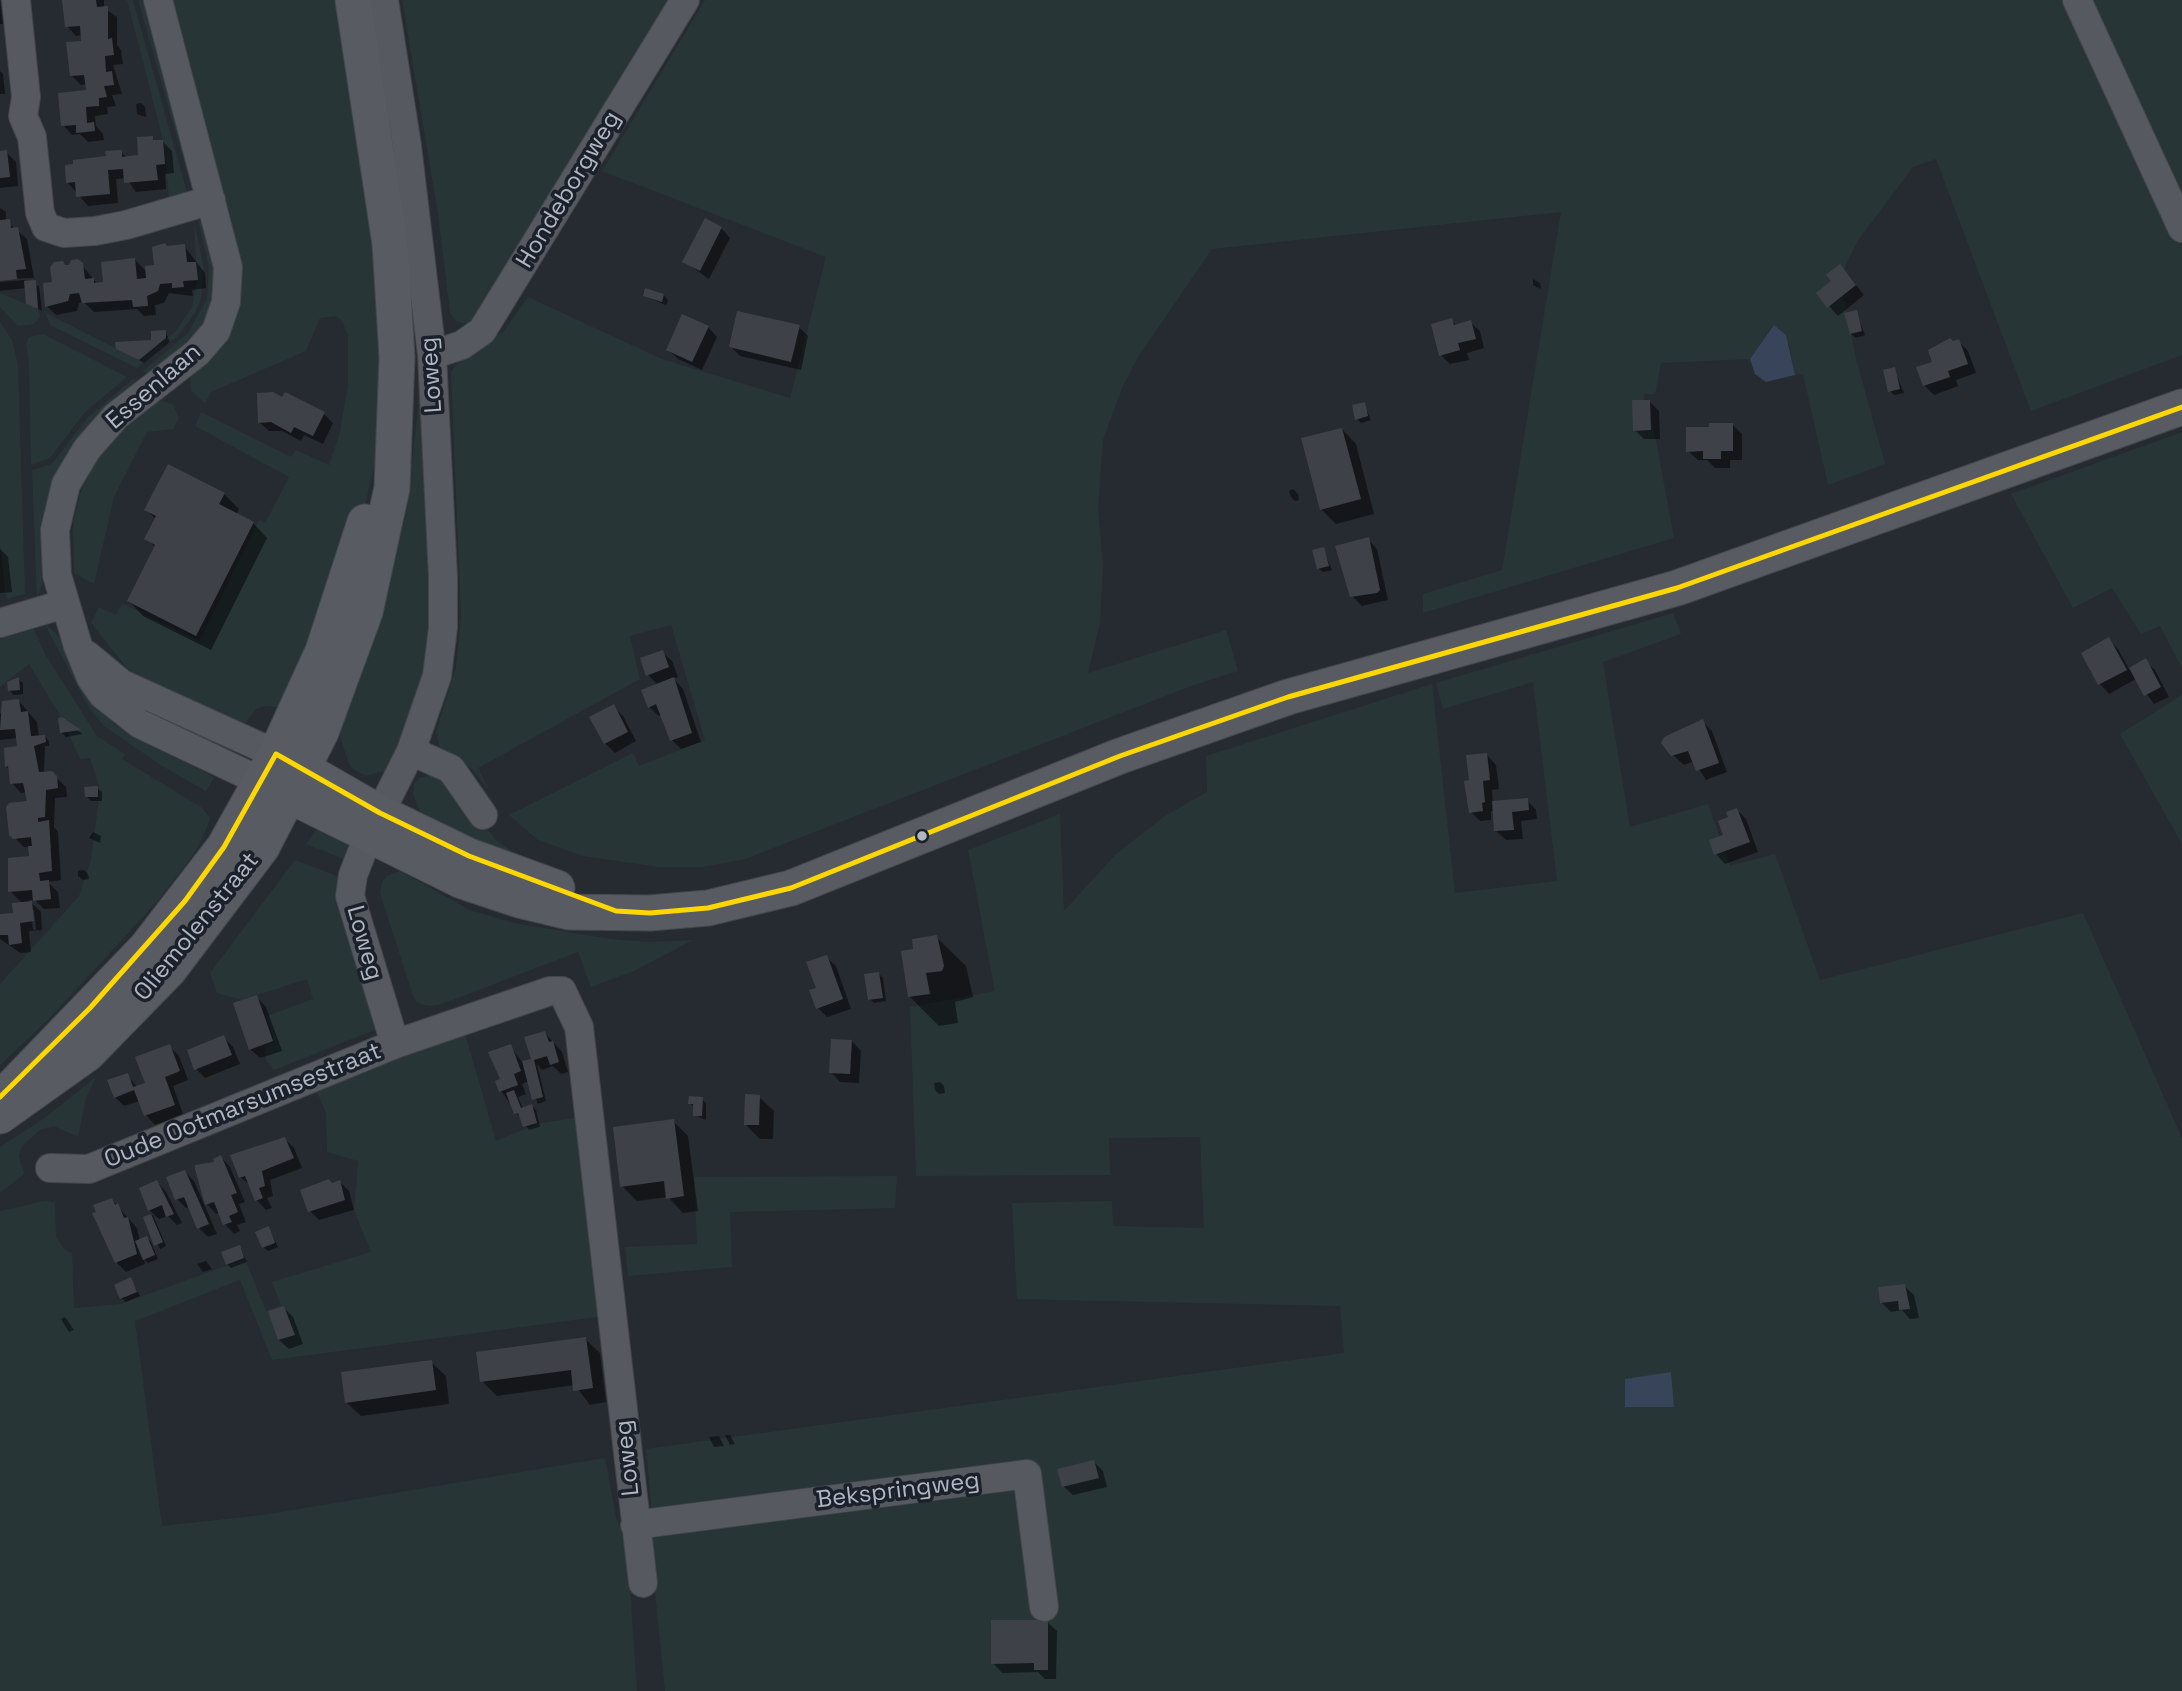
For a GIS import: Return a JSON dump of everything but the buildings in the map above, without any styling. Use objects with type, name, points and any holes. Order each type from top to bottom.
[{"type":"main road","points":[[353,0],[373,117],[394,290],[397,356],[392,488],[365,612],[344,677],[282,775],[374,825],[469,856],[616,911],[650,913],[708,908],[791,888],[1120,756],[1287,696],[1677,588],[2182,407]]},
{"type":"main road","name":"Oliemolenstraat","points":[[0,1097],[99,998],[185,901],[282,775]]},
{"type":"main road","name":"Oliemolenstraat","points":[[0,1116],[87,1054],[169,970],[262,847],[282,775]]},
{"type":"street","points":[[16,0],[26,97],[12,117],[32,136],[41,218],[54,231],[95,231],[126,225],[211,200]]},
{"type":"street","name":"Essenlaan","points":[[158,0],[228,267],[226,302],[216,331],[197,353],[116,416],[87,449],[66,484],[55,530],[57,575],[78,646],[122,684],[282,775]]},
{"type":"street","name":"Loweg","points":[[384,0],[407,146],[432,355],[443,628],[437,676],[411,751],[374,825],[353,875],[350,896],[395,1044],[550,991],[562,991],[571,1005],[579,1027],[643,1583]]},
{"type":"street","name":"Hondeborgweg","points":[[432,355],[462,345],[482,331],[685,0]]},
{"type":"street","points":[[2077,0],[2182,228]]},
{"type":"street","points":[[0,623],[64,604]]},
{"type":"street","points":[[411,751],[451,769],[483,815]]},
{"type":"street","name":"Oude Ootmarsumsestraat","points":[[50,1168],[89,1168],[124,1156],[395,1044]]},
{"type":"street","name":"Bekspringweg","points":[[635,1525],[1027,1474],[1044,1607]]},
{"type":"shaded area","points":[[127,0],[133,0],[187,192],[169,197],[163,140]]},
{"type":"shaded area","points":[[138,0],[147,0],[194,185],[192,190]]},
{"type":"shaded area","points":[[173,0],[342,0],[381,257],[378,448],[364,510],[289,713],[278,707],[265,706],[256,709],[241,729],[218,713],[161,685],[153,686],[127,668],[91,623],[99,607],[116,615],[122,603],[199,641],[259,520],[265,523],[289,477],[195,426],[201,412],[291,457],[296,450],[329,465],[339,436],[348,386],[348,335],[342,321],[336,316],[320,318],[306,351],[211,392],[205,403],[191,391],[190,376],[239,304],[242,279],[236,242]]},
{"type":"shaded area","points":[[402,0],[680,0],[471,325],[456,321],[450,313],[438,214]]},
{"type":"shaded area","points":[[705,0],[2069,0],[2182,244],[2182,355],[2031,411],[1936,159],[1913,167],[1859,239],[1845,266],[1841,286],[1857,362],[1885,464],[1828,485],[1803,374],[1795,375],[1789,344],[1774,325],[1750,359],[1661,363],[1655,394],[1644,394],[1643,423],[1653,424],[1674,538],[1423,613],[1423,594],[1502,570],[1561,212],[1212,249],[1138,357],[1122,388],[1103,440],[1098,510],[1103,566],[1100,623],[1088,673],[1226,630],[1238,671],[1191,686],[745,859],[702,867],[659,867],[583,856],[538,840],[509,815],[633,753],[639,766],[705,740],[671,625],[630,636],[640,679],[478,768],[490,792],[472,769],[440,748],[436,732],[456,667],[461,616],[451,372],[458,363],[504,331],[528,297],[662,359],[790,398],[826,257],[602,171]]},
{"type":"shaded area","points":[[2087,0],[2182,0],[2182,206]]},
{"type":"shaded area","points":[[198,220],[205,227],[216,265],[216,292],[204,324],[194,338],[150,375],[143,371],[188,333],[207,299],[209,268]]},
{"type":"shaded area","points":[[194,222],[204,269],[201,299],[195,313],[178,336],[137,368],[50,325],[46,313],[139,360],[175,332],[192,307],[197,279]]},
{"type":"shaded area","points":[[0,293],[38,309],[40,316],[34,324],[18,326],[0,307]]},
{"type":"shaded area","points":[[421,313],[432,663],[395,760],[384,771],[366,776],[350,767],[339,734],[375,634],[405,519],[418,410]]},
{"type":"shaded area","points":[[0,322],[12,340],[18,365],[25,594],[6,599],[0,545]]},
{"type":"shaded area","points":[[43,334],[127,377],[85,412],[50,458],[31,465],[29,363],[26,344],[29,337]]},
{"type":"shaded area","points":[[133,379],[140,383],[45,516],[41,539],[43,582],[37,598],[32,470],[52,464],[87,418]]},
{"type":"shaded area","points":[[162,401],[173,404],[179,418],[173,429],[147,432],[114,497],[94,584],[74,573],[73,523],[81,491],[96,459],[112,438],[155,403]]},
{"type":"shaded area","points":[[2182,432],[2182,668],[2160,626],[2141,634],[2112,588],[2073,608],[2011,494]]},
{"type":"shaded area","points":[[1673,613],[1681,634],[1603,662],[1630,827],[1708,804],[1730,866],[1775,854],[1820,980],[2083,913],[2182,1138],[2182,1691],[665,1691],[649,1532],[652,1512],[646,1449],[1344,1353],[1340,1306],[1017,1299],[1012,1203],[1112,1201],[1113,1226],[1204,1228],[1200,1137],[1109,1138],[1110,1175],[916,1176],[910,1007],[995,991],[968,850],[1060,814],[1064,911],[1116,854],[1165,816],[1207,792],[1206,756],[1432,684],[1455,893],[1557,881],[1533,682],[1443,709],[1436,683]]},
{"type":"shaded area","points":[[44,623],[57,634],[98,706],[115,725],[210,775],[214,778],[206,791],[162,766],[104,726],[90,709]]},
{"type":"shaded area","points":[[34,629],[45,654],[97,736],[125,754],[122,759],[201,807],[210,818],[193,855],[155,904],[47,1021],[0,1065],[0,984],[79,896],[91,859],[99,798],[99,785],[90,758],[80,759],[61,717],[29,664],[0,687],[0,639]]},
{"type":"shaded area","points":[[2182,695],[2182,844],[2120,734]]},
{"type":"shaded area","points":[[432,775],[454,787],[496,840],[527,862],[448,828],[420,811],[413,794],[414,784],[419,778]]},
{"type":"shaded area","points":[[319,826],[348,839],[351,852],[346,860],[306,844]]},
{"type":"shaded area","points":[[295,860],[342,878],[377,1029],[274,1070],[266,1061],[265,1046],[274,1042],[267,1016],[313,999],[307,979],[242,1000],[217,993],[210,973]]},
{"type":"shaded area","points":[[400,871],[470,910],[514,923],[611,939],[649,942],[693,940],[634,971],[591,987],[578,952],[439,1005],[428,1006],[417,1003],[412,993],[380,893],[382,882],[387,876]]},
{"type":"shaded area","points":[[450,1034],[466,1037],[496,1141],[537,1124],[580,1117],[605,1316],[272,1360],[240,1280],[135,1321],[162,1526],[263,1515],[605,1458],[616,1517],[627,1546],[637,1691],[0,1691],[0,1211],[44,1201],[55,1202],[56,1237],[65,1250],[72,1253],[74,1308],[121,1304],[245,1259],[266,1311],[281,1305],[272,1282],[371,1252],[354,1210],[358,1161],[327,1152],[326,1113],[315,1087]]},
{"type":"shaded area","points":[[96,1077],[86,1098],[78,1137],[54,1126],[40,1130],[22,1146],[19,1157],[24,1174],[0,1193],[0,1147],[46,1117]]},
{"type":"shaded area","points":[[897,1176],[895,1208],[730,1212],[732,1267],[628,1276],[625,1247],[697,1244],[694,1177]]},
{"type":"water","points":[[1774,325],[1786,335],[1795,375],[1766,382],[1755,374],[1750,359]]},
{"type":"water","points":[[1671,1372],[1674,1407],[1625,1407],[1625,1379]]},
{"type":"transit line","points":[[0,1097],[90,1008],[185,901],[224,847],[276,754],[380,813],[469,856],[616,911],[650,913],[708,908],[791,888],[1120,756],[1288,697],[1677,588],[2182,407]]}]
